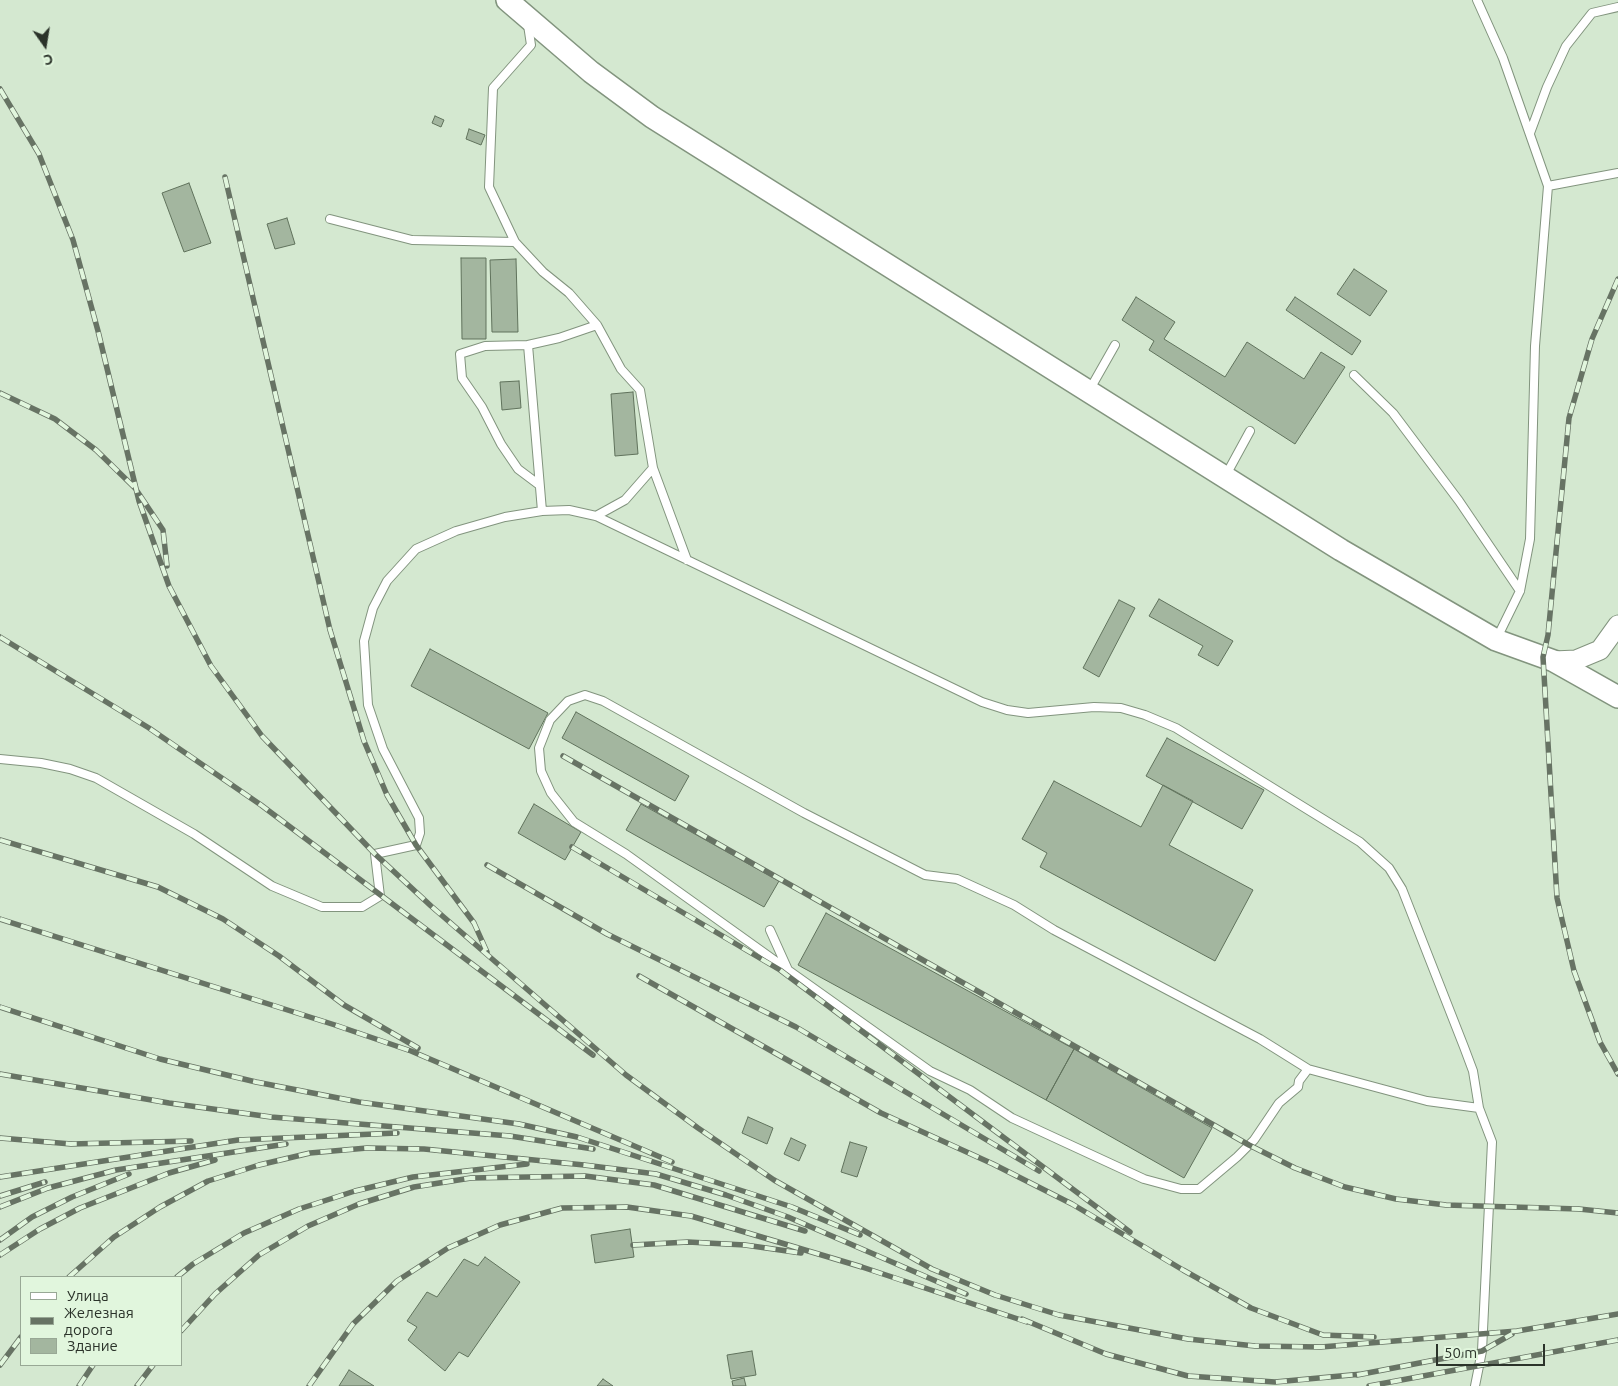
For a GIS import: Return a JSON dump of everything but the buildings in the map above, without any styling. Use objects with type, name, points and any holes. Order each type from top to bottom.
[{"type":"main road","points":[[507,0],[591,72],[652,118],[1341,550],[1496,640],[1554,662],[1618,696]]},
{"type":"street","points":[[1554,662],[1576,660],[1600,650],[1618,625]]},
{"type":"lane","points":[[1477,0],[1503,58],[1548,186],[1535,346],[1530,539],[1520,591],[1496,640]]},
{"type":"lane","points":[[1530,133],[1547,87],[1566,46],[1592,13],[1618,7]]},
{"type":"lane","points":[[526,16],[531,45],[493,88],[489,187],[516,242],[542,272],[569,293],[597,325],[621,369],[640,390],[653,468],[687,560]]},
{"type":"lane","points":[[1548,186],[1618,173]]},
{"type":"lane","points":[[330,219],[412,240],[516,242]]},
{"type":"lane","points":[[538,484],[518,468],[501,444],[482,407],[462,378],[460,354],[485,346],[528,344],[559,338],[597,325]]},
{"type":"lane","points":[[528,344],[538,484],[542,511]]},
{"type":"lane","points":[[1089,391],[1114,345]]},
{"type":"lane","points":[[1354,375],[1393,413],[1458,501],[1520,591]]},
{"type":"lane","points":[[1225,477],[1250,431]]},
{"type":"lane","points":[[596,516],[625,500],[653,468]]},
{"type":"lane","points":[[0,759],[41,763],[70,769],[96,778],[194,834],[280,890],[322,907],[362,906],[380,896],[375,854],[416,845],[420,833],[418,818],[383,749],[368,706],[364,641],[373,608],[388,581],[416,549],[456,531],[505,517],[542,511],[569,510],[596,516],[982,702],[1006,710],[1028,713],[1094,707],[1121,708],[1146,715],[1176,728],[1360,842],[1389,868],[1402,889],[1470,1063],[1479,1108],[1492,1142],[1482,1351],[1475,1386]]},
{"type":"lane","points":[[1308,1069],[1299,1080],[1298,1087],[1279,1103],[1254,1140],[1238,1157],[1199,1189],[1181,1189],[1144,1179],[1012,1118],[970,1090],[930,1071],[626,854],[574,822],[551,793],[541,771],[538,748],[550,720],[568,701],[585,695],[603,701],[804,813],[925,876],[957,879],[1014,905],[1054,930],[1260,1039],[1308,1069],[1427,1101],[1479,1108]]},
{"type":"lane","points":[[770,930],[788,970]]},
{"type":"railway","points":[[0,89],[39,154],[73,240],[98,331],[139,501],[169,586],[211,666],[262,736],[375,854],[431,906],[626,1075],[698,1128],[774,1180],[932,1269],[995,1295],[1059,1315],[1188,1339],[1255,1346],[1321,1347],[1517,1331],[1618,1314]]},
{"type":"railway","points":[[225,177],[330,630],[364,741],[387,795],[416,845],[474,923],[487,952]]},
{"type":"railway","points":[[1618,279],[1592,339],[1569,418],[1548,635],[1543,657],[1557,898],[1574,971],[1600,1042],[1618,1074]]},
{"type":"railway","points":[[0,393],[55,419],[96,450],[135,488],[163,530],[167,566]]},
{"type":"railway","points":[[0,637],[149,728],[261,805],[593,1055]]},
{"type":"railway","points":[[563,756],[1249,1145],[1295,1168],[1345,1187],[1396,1199],[1446,1205],[1579,1209],[1618,1213]]},
{"type":"railway","points":[[0,840],[158,887],[223,919],[279,956],[344,1005],[418,1048]]},
{"type":"railway","points":[[572,847],[780,970],[1130,1232]]},
{"type":"railway","points":[[487,865],[607,934],[796,1027],[1039,1171]]},
{"type":"railway","points":[[0,919],[335,1025],[411,1051],[672,1162]]},
{"type":"railway","points":[[639,976],[881,1113],[993,1164],[1072,1204],[1251,1308],[1323,1335],[1374,1337]]},
{"type":"railway","points":[[0,1007],[160,1059],[256,1082],[359,1102],[519,1124],[577,1137],[792,1207],[860,1235]]},
{"type":"railway","points":[[0,1074],[169,1103],[271,1117],[510,1136],[593,1149]]},
{"type":"railway","points":[[0,1177],[238,1140],[397,1133]]},
{"type":"railway","points":[[0,1138],[71,1144],[191,1141]]},
{"type":"railway","points":[[0,1207],[48,1188],[116,1170],[286,1144]]},
{"type":"railway","points":[[70,1276],[114,1237],[160,1207],[208,1181],[259,1165],[310,1153],[367,1148],[424,1149],[656,1174],[726,1195],[788,1217],[966,1294]]},
{"type":"railway","points":[[0,1255],[40,1229],[80,1208],[169,1173],[215,1160]]},
{"type":"railway","points":[[178,1276],[193,1264],[244,1233],[299,1209],[355,1191],[413,1177],[527,1164]]},
{"type":"railway","points":[[0,1240],[32,1217],[72,1197],[129,1174]]},
{"type":"railway","points":[[182,1330],[215,1294],[259,1255],[308,1226],[359,1204],[414,1187],[471,1178],[585,1176],[654,1185],[805,1231]]},
{"type":"railway","points":[[0,1196],[45,1182]]},
{"type":"railway","points":[[309,1386],[353,1324],[397,1281],[448,1248],[500,1225],[562,1208],[627,1207],[691,1216],[862,1267],[1027,1322]]},
{"type":"railway","points":[[633,1245],[688,1242],[745,1245],[801,1253]]},
{"type":"railway","points":[[1022,1319],[1106,1354],[1188,1376],[1275,1382],[1362,1374]]},
{"type":"railway","points":[[1357,1375],[1482,1351],[1512,1334]]},
{"type":"railway","points":[[0,1365],[20,1338]]},
{"type":"railway","points":[[1369,1386],[1618,1340]]},
{"type":"railway","points":[[79,1386],[92,1366]]},
{"type":"railway","points":[[137,1386],[152,1366]]}]
